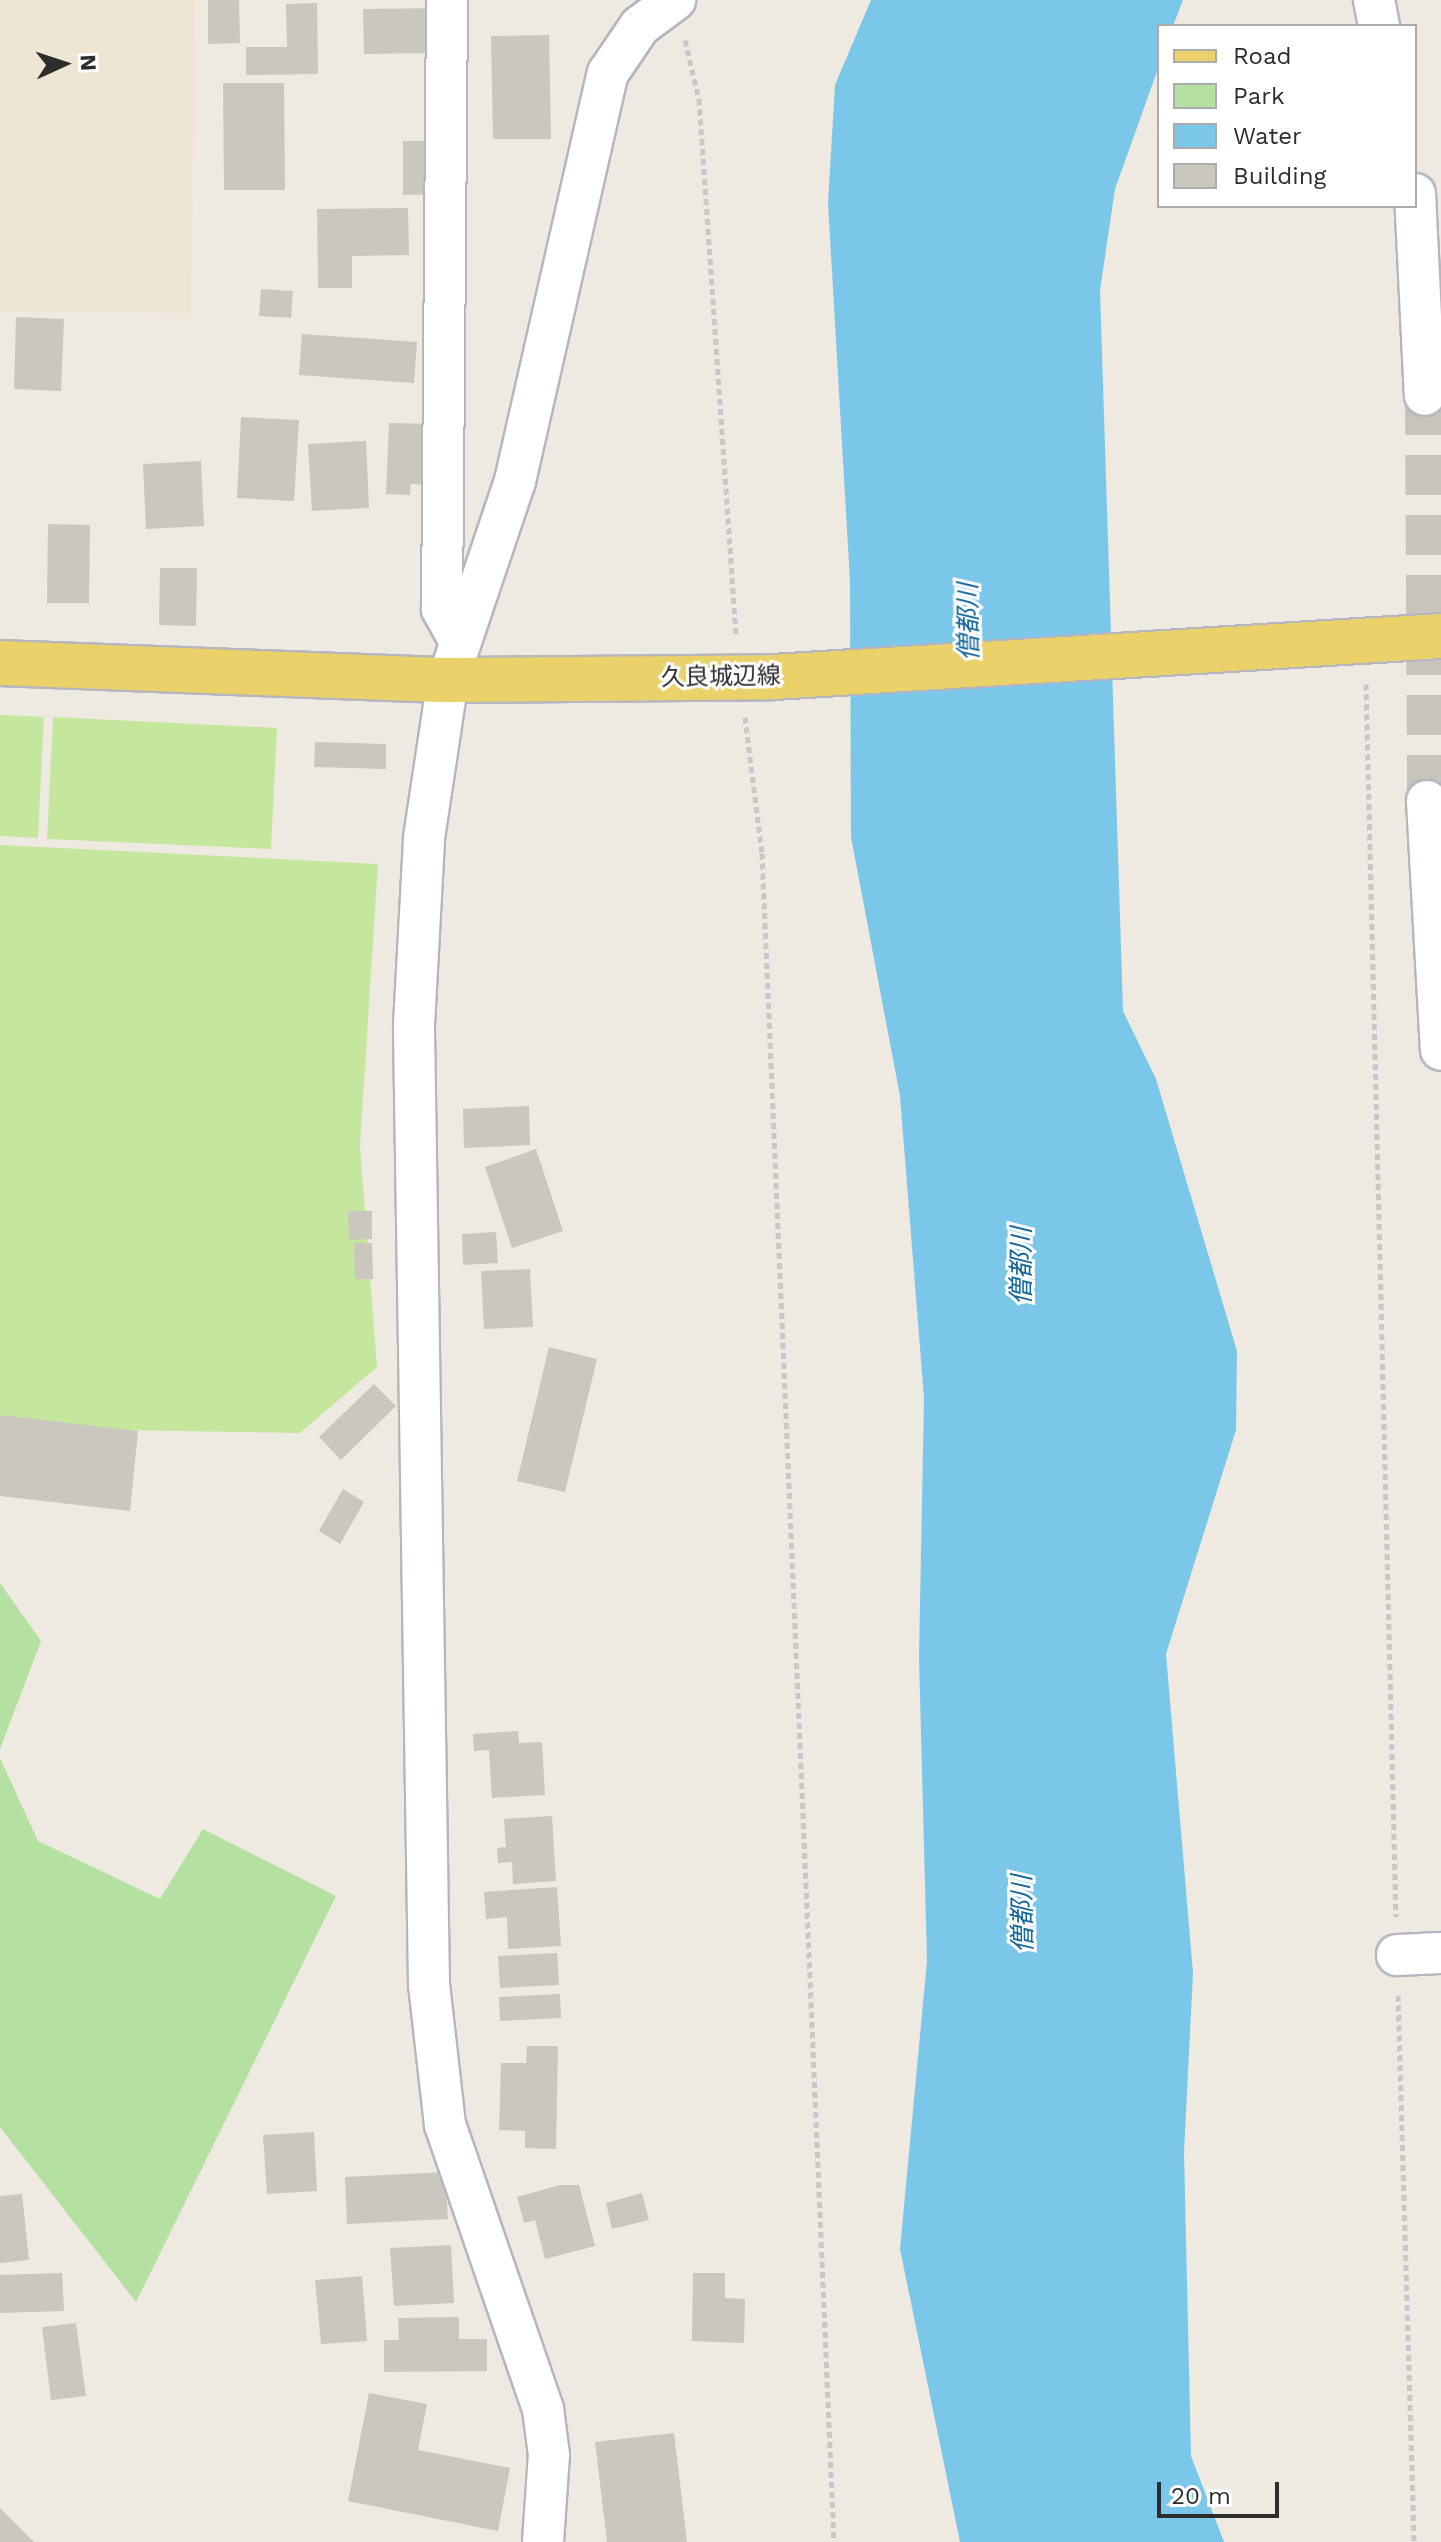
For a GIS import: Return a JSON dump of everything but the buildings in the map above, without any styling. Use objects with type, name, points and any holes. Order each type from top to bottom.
[{"type":"main road","name":"久良城辺線","points":[[0,663],[454,660],[756,678],[1441,636]]},
{"type":"street","points":[[447,0],[442,609],[454,660]]},
{"type":"street","points":[[1374,0],[1379,24]]},
{"type":"street","points":[[543,2542],[549,2470],[543,2409],[454,2156],[429,1985],[414,1025],[424,838],[454,660],[515,481],[608,73],[640,26],[679,14]]},
{"type":"street","points":[[1416,208],[1425,395]]},
{"type":"street","points":[[1427,801],[1435,875],[1441,1050]]},
{"type":"street","points":[[1397,1955],[1441,1953]]},
{"type":"path","points":[[679,14],[699,99],[756,678],[834,2542]]},
{"type":"path","points":[[1365,641],[1414,2542]]},
{"type":"shaded area","points":[[0,0],[195,0],[191,314],[0,310]]},
{"type":"green space","points":[[0,715],[44,717],[38,838],[0,836]]},
{"type":"green space","points":[[53,717],[277,728],[271,849],[47,839]]},
{"type":"green space","points":[[0,845],[378,864],[360,1145],[377,1367],[300,1433],[0,1428]]},
{"type":"green space","points":[[0,1583],[41,1641],[0,1749]]},
{"type":"green space","points":[[0,1758],[38,1841],[160,1899],[203,1829],[336,1896],[136,2302],[0,2127]]},
{"type":"water","name":"僧都川","points":[[871,0],[1183,0],[1174,24],[1157,24],[1157,72],[1115,189],[1100,290],[1123,1011],[1156,1079],[1237,1351],[1236,1430],[1166,1654],[1193,1973],[1184,2152],[1191,2456],[1224,2542],[960,2542],[900,2249],[927,1961],[919,1657],[924,1398],[900,1096],[851,837],[850,581],[828,203],[835,85]]},
{"type":"tunnel","points":[[1425,395],[1427,801]]}]
